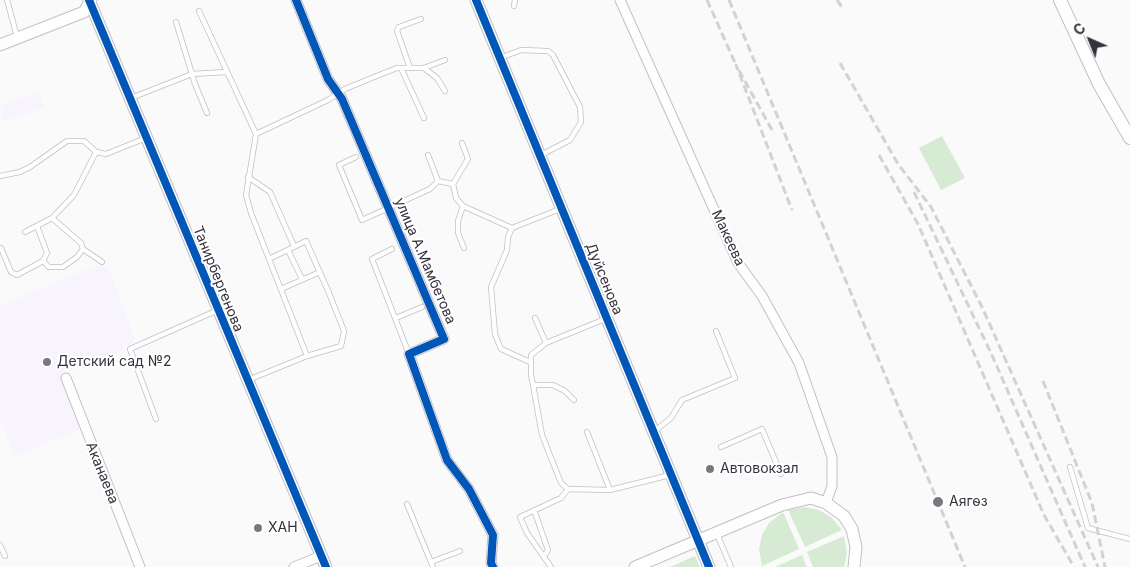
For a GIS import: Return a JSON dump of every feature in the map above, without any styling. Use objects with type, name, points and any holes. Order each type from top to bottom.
[{"type":"main road","points":[[1060,0],[1099,84],[1130,138]]},
{"type":"street","name":"улица А.Мамбетова","points":[[296,0],[328,80],[342,99],[390,208],[444,339],[408,354]]},
{"type":"street","name":"Дуйсенова","points":[[476,0],[709,567]]},
{"type":"street","name":"Макеева","points":[[620,0],[738,263],[762,296],[799,363],[832,457],[832,486],[826,502]]},
{"type":"street","points":[[0,45],[84,12],[90,1]]},
{"type":"street","name":"Танирбергенова","points":[[90,1],[246,380],[324,562]]},
{"type":"street","points":[[408,354],[447,460],[469,489],[493,535],[493,567]]},
{"type":"street","name":"Аканаева","points":[[66,378],[140,567]]},
{"type":"street","points":[[635,567],[795,501],[811,498],[826,502],[844,516],[852,529],[856,547],[856,566]]},
{"type":"street","points":[[294,567],[324,562]]},
{"type":"lane","points":[[7,0],[18,39]]},
{"type":"lane","points":[[514,6],[515,0]]},
{"type":"lane","points":[[199,11],[256,134],[246,195],[269,260],[307,356]]},
{"type":"lane","points":[[410,68],[397,31],[399,27],[421,18]]},
{"type":"lane","points":[[176,22],[192,74],[207,113]]},
{"type":"lane","points":[[500,58],[521,50],[548,51],[553,55],[580,107],[581,122],[570,140],[540,156]]},
{"type":"lane","points":[[256,134],[379,74],[401,68],[424,68],[445,60]]},
{"type":"lane","points":[[401,68],[424,118]]},
{"type":"lane","points":[[424,68],[437,78],[445,91]]},
{"type":"lane","points":[[130,98],[192,74],[226,72]]},
{"type":"lane","points":[[0,176],[20,172],[30,167],[67,141],[84,141],[96,152],[106,154],[146,138]]},
{"type":"lane","points":[[462,143],[468,159],[453,184],[456,198],[463,206],[512,228],[562,209]]},
{"type":"lane","points":[[25,232],[52,218],[74,195],[96,152]]},
{"type":"lane","points":[[428,155],[438,182]]},
{"type":"lane","points":[[356,157],[339,165],[362,220],[390,208],[438,182],[453,184]]},
{"type":"lane","points":[[248,177],[270,192],[294,246]]},
{"type":"lane","points":[[463,206],[458,221],[458,233],[464,248]]},
{"type":"lane","points":[[52,218],[81,243],[83,249],[102,262]]},
{"type":"lane","points":[[2,248],[11,272],[17,275],[43,261],[47,253],[37,226]]},
{"type":"lane","points":[[512,228],[506,250],[491,287],[495,334],[501,349],[530,362]]},
{"type":"lane","points":[[246,380],[307,356],[341,346],[344,331],[306,241],[269,260]]},
{"type":"lane","points":[[43,261],[49,267],[63,267],[77,257],[83,249]]},
{"type":"lane","points":[[392,249],[372,259],[396,318],[408,354]]},
{"type":"lane","points":[[288,250],[302,279]]},
{"type":"lane","points":[[281,289],[320,272]]},
{"type":"lane","points":[[396,318],[422,307]]},
{"type":"lane","points":[[156,419],[130,349],[218,310]]},
{"type":"lane","points":[[535,318],[546,343]]},
{"type":"lane","points":[[607,319],[546,343],[531,355],[533,385],[542,435],[561,483],[568,490],[610,490],[671,474]]},
{"type":"lane","points":[[654,432],[671,418],[682,400],[734,378],[716,331]]},
{"type":"lane","points":[[533,385],[553,385],[565,391],[574,400]]},
{"type":"lane","points":[[721,447],[762,429],[781,474]]},
{"type":"lane","points":[[587,432],[610,490]]},
{"type":"lane","points":[[1070,467],[1088,528],[1130,539]]},
{"type":"lane","points":[[552,567],[545,555],[526,533],[520,518],[561,498],[568,490]]},
{"type":"lane","points":[[407,504],[432,565],[460,551]]},
{"type":"lane","points":[[534,510],[548,550],[545,555]]},
{"type":"lane","points":[[716,532],[731,567]]},
{"type":"lane","points":[[0,545],[5,556]]},
{"type":"shaded area","points":[[38,92],[44,108],[4,122],[0,106]]},
{"type":"shaded area","name":"Детский сад №2","points":[[101,264],[110,272],[136,342],[124,347],[125,350],[61,374],[82,429],[14,456],[0,420],[0,305]]},
{"type":"green space","points":[[942,136],[965,178],[941,190],[919,148]]},
{"type":"green space","points":[[805,507],[819,510],[831,517],[842,530],[805,547],[788,510]]},
{"type":"green space","points":[[783,512],[799,549],[762,566],[759,549],[762,535],[769,523]]},
{"type":"green space","points":[[844,536],[847,553],[844,567],[813,567],[807,552]]},
{"type":"green space","points":[[802,555],[807,567],[775,567]]},
{"type":"green space","points":[[695,556],[700,567],[670,567]]},
{"type":"railway","points":[[707,0],[736,65]]},
{"type":"railway","points":[[729,0],[965,567]]},
{"type":"railway","points":[[837,0],[843,9]]},
{"type":"railway","points":[[840,63],[898,164],[931,207],[982,307],[1098,567]]},
{"type":"railway","points":[[772,130],[736,65],[792,210]]},
{"type":"railway","points":[[879,155],[918,224],[1044,515],[1074,567]]},
{"type":"railway","points":[[914,192],[991,353],[1085,567]]},
{"type":"railway","points":[[1043,381],[1092,503],[1105,567]]},
{"type":"cycle path","points":[[89,0],[326,567]]},
{"type":"cycle path","points":[[296,0],[328,79],[342,99],[444,339],[409,354],[447,460],[469,489],[493,535],[491,563],[493,567]]},
{"type":"cycle path","points":[[476,0],[709,567]]},
{"type":"place","name":"Детский сад №2","points":[[47,362]]},
{"type":"place","name":"Автовокзал","points":[[710,469]]},
{"type":"place","name":"Аягөз","points":[[938,502]]},
{"type":"place","name":"ХАН","points":[[258,528]]}]
